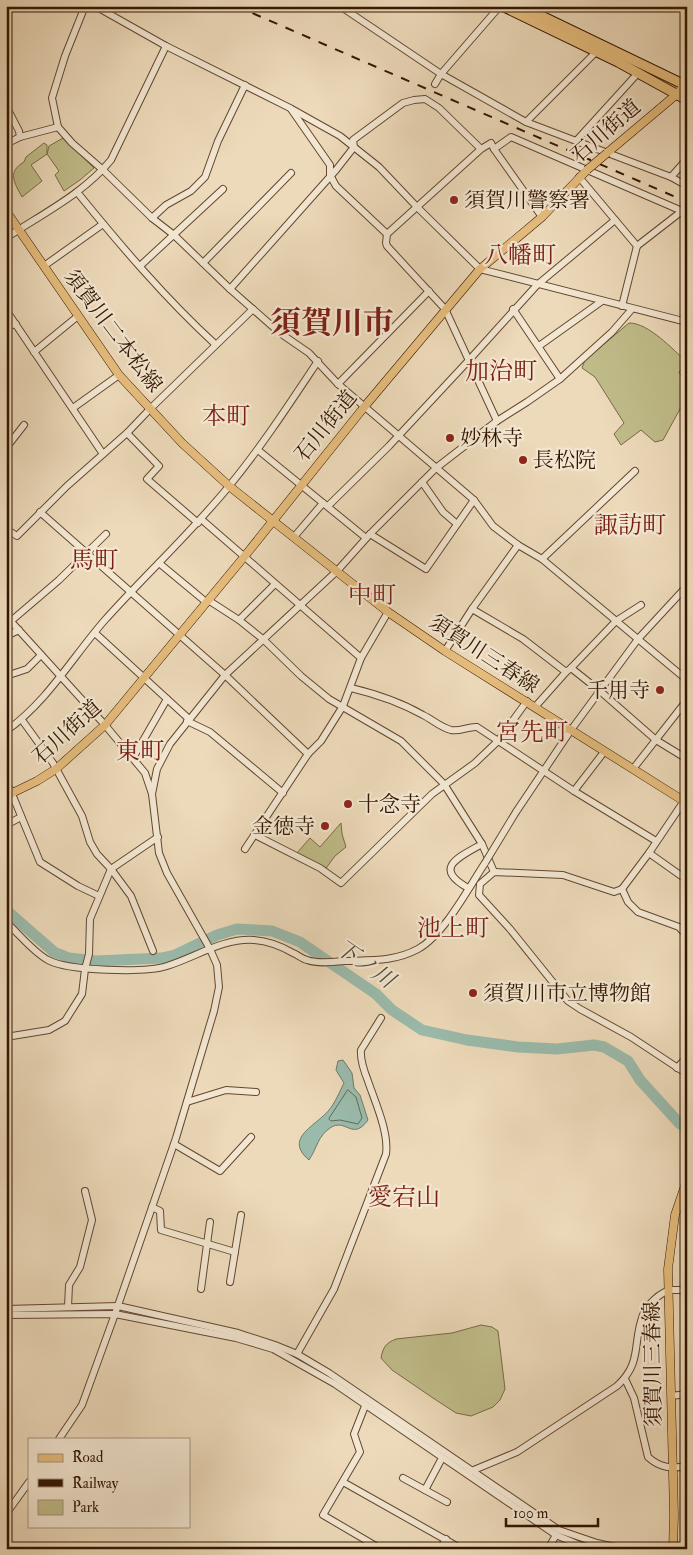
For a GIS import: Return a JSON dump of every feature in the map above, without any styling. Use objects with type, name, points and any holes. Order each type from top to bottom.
[{"type":"highway","points":[[501,6],[638,73],[687,100]]},
{"type":"highway","points":[[521,6],[686,84]]},
{"type":"highway","points":[[654,70],[659,78],[672,87],[677,94]]},
{"type":"main road","name":"石川街道","points":[[9,794],[37,781],[56,769],[105,725],[365,406],[480,269],[542,217],[579,177],[677,94],[686,84]]},
{"type":"main road","name":"須賀川二本松線","points":[[6,211],[119,375],[182,443],[229,486],[273,520]]},
{"type":"main road","name":"須賀川三春線","points":[[273,520],[388,612],[445,651],[685,802]]},
{"type":"main road","name":"須賀川三春線","points":[[673,1549],[670,1290],[668,1269],[675,1215],[687,1180]]},
{"type":"street","points":[[85,6],[65,56],[52,98],[58,127],[72,143],[103,170],[152,218],[174,235],[230,289],[280,333],[309,353],[338,384],[474,500],[493,526],[518,546],[542,559],[687,680]]},
{"type":"street","points":[[95,6],[166,46],[245,84],[340,136],[379,167],[480,269],[687,322]]},
{"type":"street","points":[[340,6],[441,74],[526,122],[670,177],[687,186]]},
{"type":"street","points":[[435,84],[441,74],[501,6]]},
{"type":"street","points":[[6,238],[77,192],[103,170],[111,160],[166,46]]},
{"type":"street","points":[[526,122],[596,52]]},
{"type":"street","points":[[576,140],[638,73]]},
{"type":"street","points":[[152,218],[166,205],[191,191],[205,177],[218,141],[245,84]]},
{"type":"street","points":[[354,147],[352,140],[404,103],[425,99],[439,108],[480,149]]},
{"type":"street","points":[[6,106],[19,131],[20,137]]},
{"type":"street","points":[[290,108],[330,165],[330,175],[336,186],[387,234],[387,246],[446,309],[497,421]]},
{"type":"street","points":[[6,144],[20,137],[58,127]]},
{"type":"street","points":[[494,150],[511,137],[682,211],[637,246],[622,306]]},
{"type":"street","points":[[387,234],[480,149],[491,142],[494,150],[542,217]]},
{"type":"street","points":[[230,289],[354,147]]},
{"type":"street","points":[[670,177],[687,159]]},
{"type":"street","points":[[203,263],[291,173]]},
{"type":"street","points":[[579,177],[637,246]]},
{"type":"street","points":[[140,266],[223,188]]},
{"type":"street","points":[[77,192],[140,266],[215,344]]},
{"type":"street","points":[[294,537],[398,435],[537,285],[615,220]]},
{"type":"street","points":[[44,266],[103,224]]},
{"type":"street","points":[[338,384],[429,291]]},
{"type":"street","points":[[539,346],[602,301]]},
{"type":"street","points":[[6,529],[17,536],[40,512],[127,433],[215,344],[253,309]]},
{"type":"street","points":[[513,309],[560,379]]},
{"type":"street","points":[[152,794],[157,769],[170,744],[225,675],[337,571],[368,536],[436,468],[497,421],[560,379],[612,332],[632,309]]},
{"type":"street","points":[[6,310],[103,454]]},
{"type":"street","points":[[34,352],[78,316]]},
{"type":"street","points":[[6,327],[16,324]]},
{"type":"street","points":[[6,731],[22,720],[62,676],[95,633],[229,486],[258,450],[318,361]]},
{"type":"street","points":[[72,408],[119,375]]},
{"type":"street","points":[[6,448],[24,425]]},
{"type":"street","points":[[127,433],[158,466],[147,479],[244,556],[361,658]]},
{"type":"street","points":[[258,450],[325,505],[368,536],[426,569],[474,500]]},
{"type":"street","points":[[542,559],[635,471]]},
{"type":"street","points":[[422,482],[443,512],[457,524]]},
{"type":"street","points":[[40,512],[225,675],[308,754]]},
{"type":"street","points":[[60,1438],[82,1405],[118,1306],[174,1144],[214,1011],[219,987],[216,965],[210,949],[159,853],[152,794],[145,773],[62,676],[8,619],[59,580],[106,534]]},
{"type":"street","points":[[445,651],[472,609],[518,546]]},
{"type":"street","points":[[159,563],[207,601],[239,620],[264,640],[301,676],[329,698],[401,741],[444,784],[482,844],[494,872]]},
{"type":"street","points":[[239,620],[274,584]]},
{"type":"street","points":[[6,922],[46,959],[58,965],[85,969],[150,969],[166,966],[225,944],[244,940],[254,940],[278,946],[307,960],[323,962],[383,961],[418,949],[433,937],[445,922],[571,730],[638,640],[687,586]]},
{"type":"street","points":[[535,707],[616,621],[641,605]]},
{"type":"street","points":[[472,609],[523,639],[600,691],[656,740],[687,759]]},
{"type":"street","points":[[245,849],[308,754],[321,741],[343,706],[361,658],[388,612]]},
{"type":"street","points":[[6,636],[19,630]]},
{"type":"street","points":[[95,633],[188,720],[210,732],[283,793]]},
{"type":"street","points":[[6,676],[28,669],[41,655]]},
{"type":"street","points":[[351,688],[382,696],[423,715],[440,726],[453,730],[478,727],[574,791],[656,841]]},
{"type":"street","points":[[133,758],[167,699]]},
{"type":"street","points":[[633,769],[684,709],[687,700]]},
{"type":"street","points":[[255,835],[320,868],[341,883],[432,794],[475,763],[498,741],[527,702]]},
{"type":"street","points":[[22,720],[56,769],[82,816],[90,842],[97,854],[131,896],[153,951]]},
{"type":"street","points":[[574,791],[604,752]]},
{"type":"street","points":[[6,784],[40,862],[78,886],[99,896]]},
{"type":"street","points":[[685,802],[622,889],[614,892],[563,875],[494,872],[480,884],[479,895],[510,929],[568,1001],[631,1037],[687,1074]]},
{"type":"street","points":[[6,825],[20,817]]},
{"type":"street","points":[[6,1037],[39,1033],[60,1025],[82,994],[89,954],[90,919],[111,869],[158,838]]},
{"type":"street","points":[[468,888],[451,876],[452,863],[482,844]]},
{"type":"street","points":[[649,853],[687,880]]},
{"type":"street","points":[[622,889],[628,902],[638,912],[680,927],[687,936]]},
{"type":"street","points":[[297,1354],[334,1289],[386,1154],[386,1141],[360,1053],[381,1018]]},
{"type":"street","points":[[677,1068],[687,1057]]},
{"type":"street","points":[[187,1102],[226,1090],[256,1092]]},
{"type":"street","points":[[174,1144],[220,1171],[251,1136]]},
{"type":"street","points":[[68,1307],[69,1286],[80,1267],[92,1220],[85,1191]]},
{"type":"street","points":[[152,1207],[160,1211],[161,1230],[235,1252]]},
{"type":"street","points":[[230,1282],[240,1215]]},
{"type":"street","points":[[201,1289],[210,1222]]},
{"type":"street","points":[[468,1472],[517,1452],[608,1393],[625,1378],[630,1370],[638,1348],[643,1315],[656,1298],[670,1290],[687,1290]]},
{"type":"street","points":[[6,1309],[118,1306],[238,1332],[275,1344],[297,1354],[329,1373],[556,1535],[589,1549]]},
{"type":"street","points":[[6,1315],[115,1314],[236,1338],[273,1349],[335,1384],[442,1458],[468,1472],[559,1530],[597,1543],[624,1549]]},
{"type":"street","points":[[625,1378],[634,1398],[648,1457],[654,1462],[672,1468],[687,1466]]},
{"type":"street","points":[[671,1396],[687,1394]]},
{"type":"street","points":[[365,1406],[354,1434],[360,1452],[323,1515],[381,1549]]},
{"type":"street","points":[[425,1490],[442,1458]]},
{"type":"street","points":[[403,1478],[446,1502]]},
{"type":"street","points":[[343,1482],[462,1549]]},
{"type":"street","points":[[6,1514],[28,1483]]},
{"type":"street","points":[[548,1549],[556,1535]]},
{"type":"street","points":[[440,1549],[446,1539]]},
{"type":"green space","points":[[63,138],[94,168],[64,191],[55,175],[59,171],[47,154],[49,146]]},
{"type":"green space","points":[[44,143],[47,145],[47,154],[31,165],[42,181],[22,197],[15,182],[15,170],[24,162],[26,157]]},
{"type":"green space","points":[[629,323],[637,324],[652,332],[687,362],[687,365],[679,372],[683,379],[687,377],[687,400],[685,400],[663,440],[655,442],[641,430],[621,445],[614,434],[624,423],[595,377],[582,368],[585,360]]},
{"type":"green space","points":[[341,823],[346,847],[335,856],[324,871],[297,853],[310,838],[320,847]]},
{"type":"green space","points":[[481,1325],[492,1327],[498,1331],[505,1389],[500,1400],[493,1407],[471,1416],[456,1413],[392,1370],[381,1358],[386,1346],[396,1339],[452,1333]]},
{"type":"water","points":[[343,1060],[352,1073],[354,1088],[360,1095],[368,1120],[358,1129],[340,1125],[330,1128],[320,1138],[309,1160],[299,1145],[300,1139],[329,1110],[335,1100],[344,1083],[336,1070],[338,1061]]},
{"type":"waterway","name":"下ノ川","points":[[6,910],[54,952],[69,958],[96,961],[162,958],[175,955],[217,935],[237,929],[272,931],[300,942],[376,994],[392,1010],[422,1030],[467,1040],[518,1047],[557,1049],[594,1045],[604,1047],[628,1061],[640,1080],[680,1124],[687,1127]]},
{"type":"railway","points":[[236,6],[687,202]]},
{"type":"place","name":"須賀川警察署","points":[[454,200]]},
{"type":"place","name":"妙林寺","points":[[450,438]]},
{"type":"place","name":"長松院","points":[[523,460]]},
{"type":"place","name":"千用寺","points":[[660,690]]},
{"type":"place","name":"十念寺","points":[[348,804]]},
{"type":"place","name":"金徳寺","points":[[325,826]]},
{"type":"place","name":"須賀川市立博物館","points":[[473,993]]},
{"type":"district","name":"八幡町","points":[[520,255]]},
{"type":"district","name":"須賀川市","points":[[332,323]]},
{"type":"district","name":"加治町","points":[[501,371]]},
{"type":"district","name":"本町","points":[[226,416]]},
{"type":"district","name":"諏訪町","points":[[630,525]]},
{"type":"district","name":"馬町","points":[[94,560]]},
{"type":"district","name":"中町","points":[[372,595]]},
{"type":"district","name":"宮先町","points":[[532,732]]},
{"type":"district","name":"東町","points":[[140,751]]},
{"type":"district","name":"池上町","points":[[453,928]]},
{"type":"district","name":"愛宕山","points":[[404,1197]]}]
